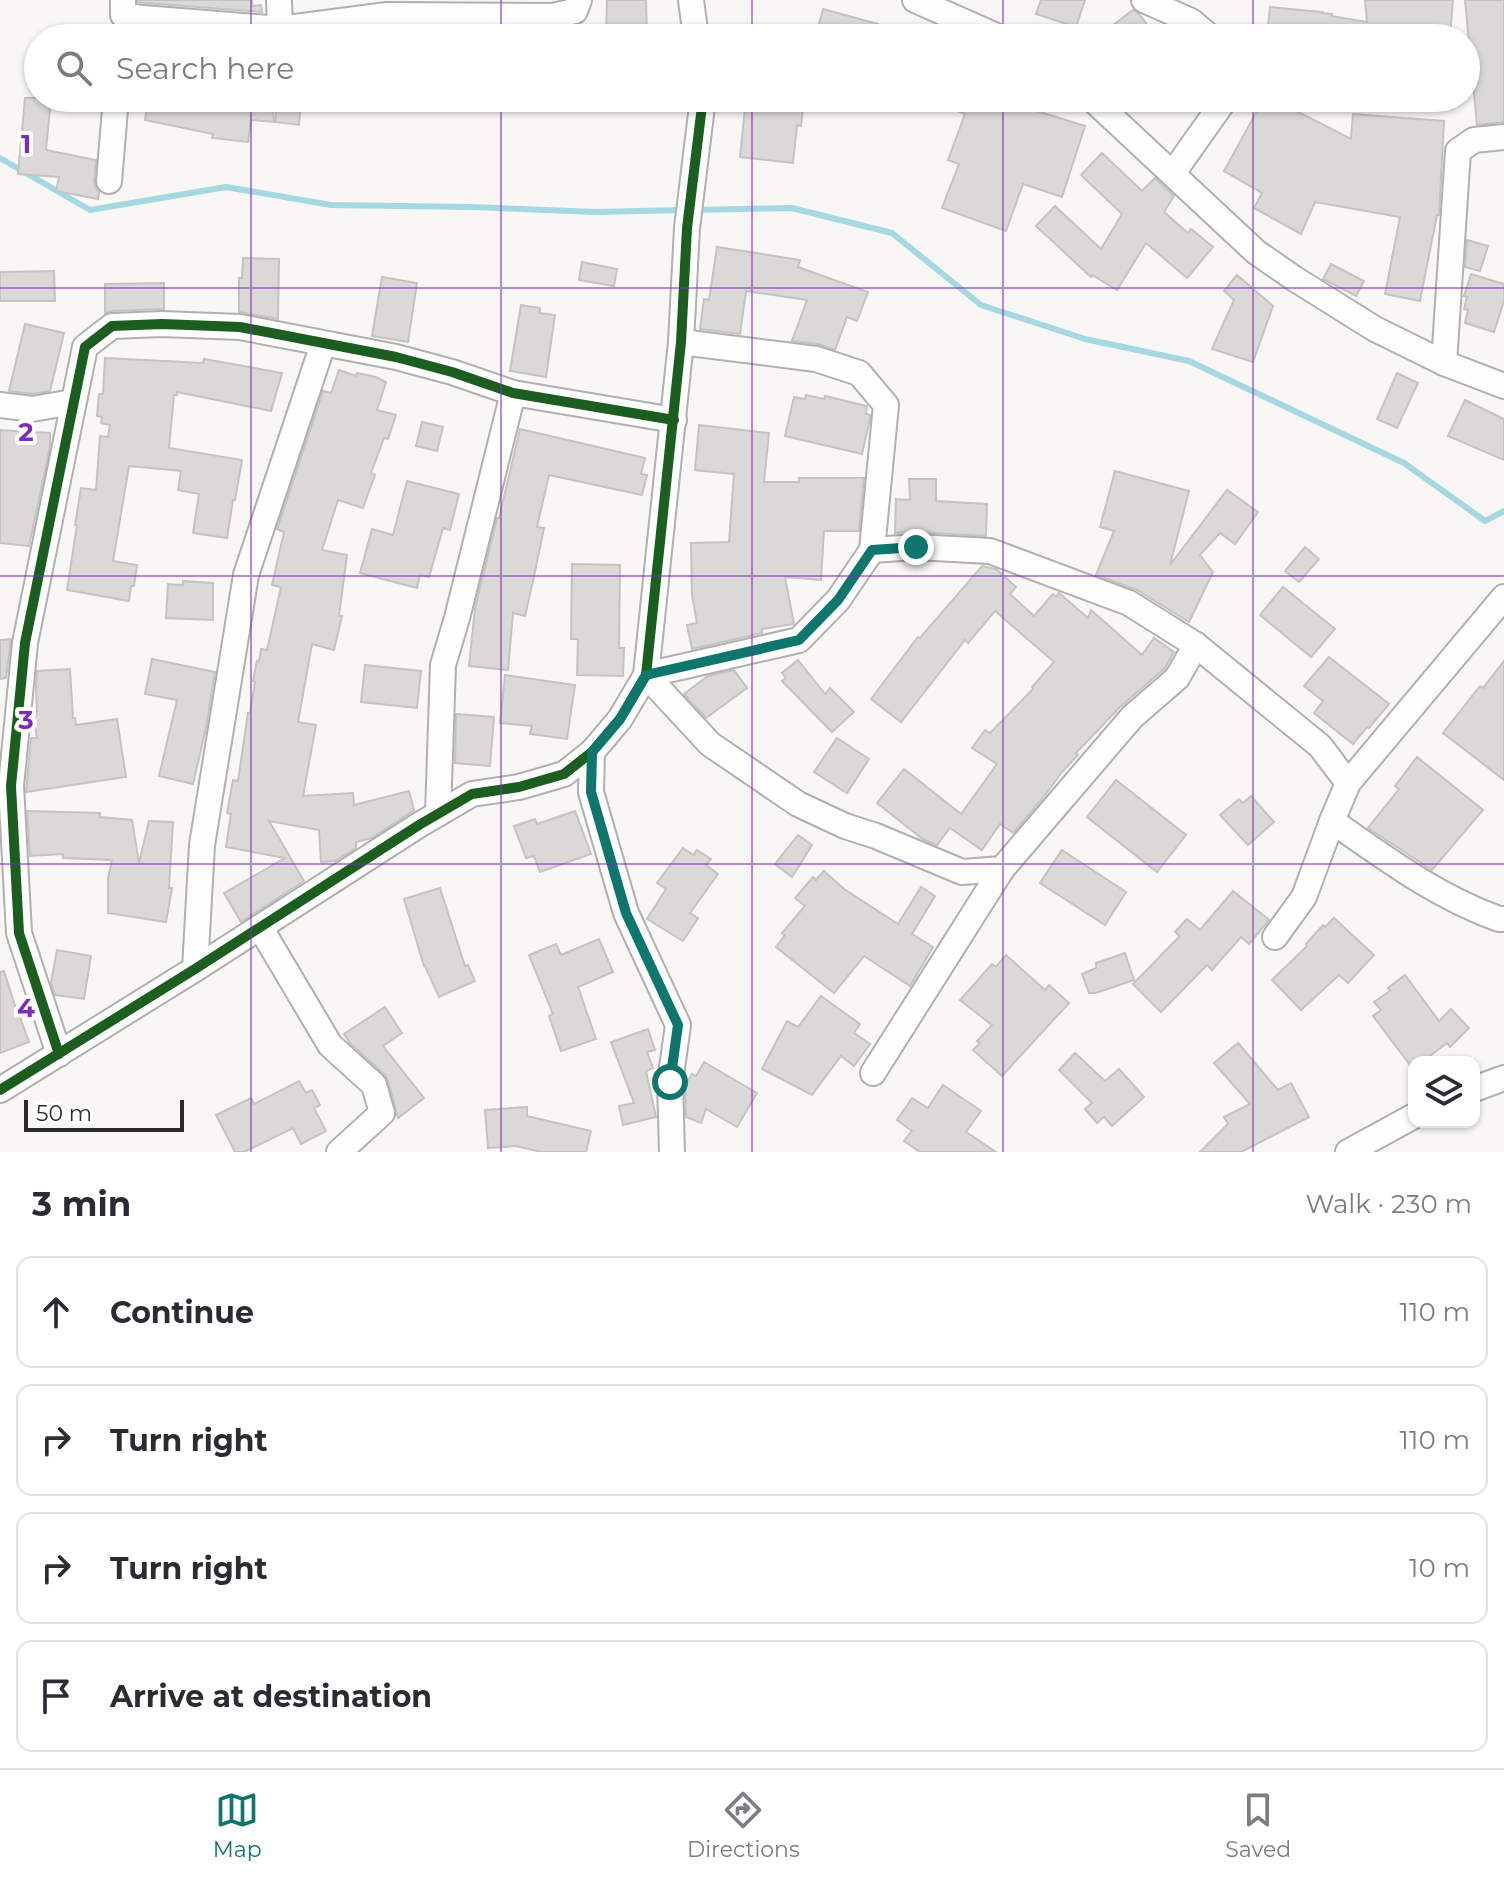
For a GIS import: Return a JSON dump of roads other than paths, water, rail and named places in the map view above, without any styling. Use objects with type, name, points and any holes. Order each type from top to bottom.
[{"type":"street","points":[[279,0],[280,24]]},
{"type":"street","points":[[318,24],[387,15],[552,16],[575,11],[579,0]]},
{"type":"street","points":[[691,0],[694,24]]},
{"type":"street","points":[[915,0],[969,24]]},
{"type":"street","points":[[1144,0],[1195,24]]},
{"type":"street","points":[[122,18],[218,24]]},
{"type":"street","points":[[109,181],[115,112]]},
{"type":"street","points":[[0,1090],[472,794],[519,787],[564,774],[592,752],[620,719],[646,675],[674,420],[687,228],[701,112]]},
{"type":"street","points":[[1106,112],[1256,252],[1295,279],[1375,329],[1444,363],[1504,386]]},
{"type":"street","points":[[1173,173],[1216,112]]},
{"type":"street","points":[[1444,363],[1458,151],[1474,140],[1504,137]]},
{"type":"street","points":[[59,1054],[19,933],[11,786],[25,643],[85,347],[112,326],[240,327],[396,357],[513,393],[674,420]]},
{"type":"street","points":[[646,675],[799,640],[838,600],[872,550],[886,405],[859,373],[816,359],[681,342]]},
{"type":"street","points":[[195,969],[202,845],[246,575],[323,344]]},
{"type":"street","points":[[438,814],[443,665],[513,393]]},
{"type":"street","points":[[0,405],[32,409],[73,402]]},
{"type":"street","points":[[872,550],[916,547],[990,551],[1129,603],[1196,645],[1320,746],[1348,783]]},
{"type":"street","points":[[1275,937],[1304,897],[1348,783],[1504,597]]},
{"type":"street","points":[[873,1073],[1002,869],[1132,717],[1177,678],[1196,645]]},
{"type":"street","points":[[1177,678],[1220,666]]},
{"type":"street","points":[[646,675],[710,744],[798,804],[962,872],[1002,869]]},
{"type":"street","points":[[592,752],[591,792],[626,913],[678,1025],[670,1082],[672,1152]]},
{"type":"street","points":[[1332,821],[1393,864],[1467,908],[1504,919]]},
{"type":"street","points":[[260,927],[330,1045],[374,1085],[382,1113],[339,1152]]},
{"type":"street","points":[[1480,1087],[1504,1078]]},
{"type":"street","points":[[1348,1152],[1408,1119]]},
{"type":"waterway","points":[[0,158],[90,210],[226,187],[331,205],[596,212],[683,210]]},
{"type":"waterway","points":[[694,210],[792,208],[892,233],[981,305],[1085,339],[1189,361],[1404,463],[1485,521],[1504,511]]}]
